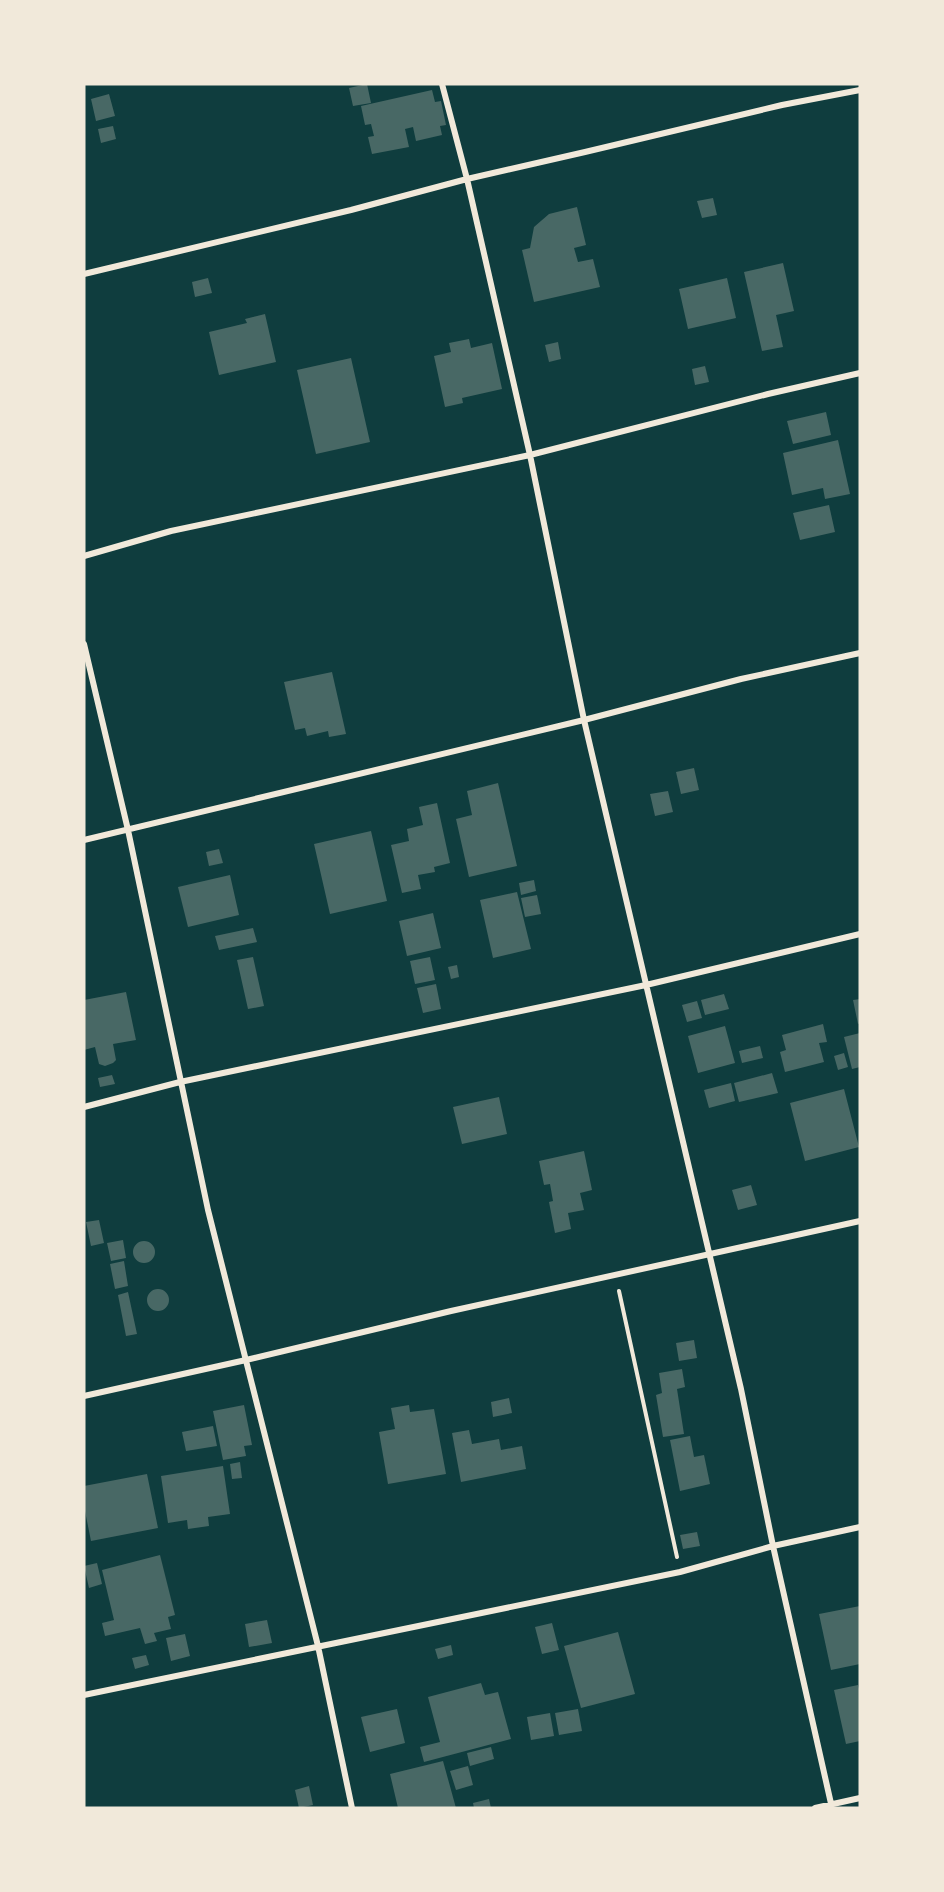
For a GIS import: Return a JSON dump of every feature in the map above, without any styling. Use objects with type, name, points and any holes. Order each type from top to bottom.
[{"type":"street","points":[[442,84],[467,179],[530,455],[584,720],[741,1389],[773,1546],[832,1806]]},
{"type":"street","points":[[84,274],[351,210],[467,179],[782,105],[860,90]]},
{"type":"street","points":[[84,556],[171,531],[530,455],[768,394],[860,373]]},
{"type":"street","points":[[84,644],[128,830],[208,1210],[318,1646],[352,1808]]},
{"type":"street","points":[[84,840],[584,720],[741,679],[860,653]]},
{"type":"street","points":[[84,1107],[180,1082],[646,985],[860,934]]},
{"type":"street","points":[[84,1396],[451,1311],[860,1221]]},
{"type":"street","points":[[84,1695],[680,1572],[773,1546],[860,1527]]},
{"type":"street","points":[[815,1808],[860,1798]]},
{"type":"path","points":[[616,1275],[680,1572]]},
{"type":"building","points":[[367,84],[371,103],[353,106],[349,88]]},
{"type":"building","points":[[432,90],[435,102],[441,101],[446,125],[440,126],[442,135],[416,141],[413,127],[405,129],[409,147],[372,154],[368,137],[374,136],[371,124],[365,125],[361,106]]},
{"type":"building","points":[[109,94],[115,116],[96,121],[91,99]]},
{"type":"building","points":[[113,126],[116,139],[101,143],[98,129]]},
{"type":"building","points":[[713,198],[717,215],[702,218],[697,201]]},
{"type":"building","points":[[577,207],[586,245],[574,248],[578,262],[593,259],[600,287],[534,302],[522,250],[530,248],[534,227],[549,214]]},
{"type":"building","points":[[783,263],[794,311],[776,315],[783,347],[762,351],[744,272]]},
{"type":"building","points":[[208,278],[212,293],[195,297],[192,282]]},
{"type":"building","points":[[727,278],[736,318],[688,329],[679,289]]},
{"type":"building","points":[[265,314],[276,362],[219,375],[209,332],[247,323],[245,319]]},
{"type":"building","points":[[469,339],[471,348],[492,343],[502,389],[462,398],[463,403],[445,407],[434,356],[451,352],[449,343]]},
{"type":"building","points":[[558,342],[561,359],[549,362],[545,345]]},
{"type":"building","points":[[351,358],[370,442],[316,454],[297,370]]},
{"type":"building","points":[[705,366],[709,382],[695,385],[692,369]]},
{"type":"building","points":[[826,412],[831,435],[793,444],[787,421]]},
{"type":"building","points":[[838,440],[850,494],[825,499],[823,488],[792,495],[783,453]]},
{"type":"building","points":[[829,505],[835,532],[800,540],[793,513]]},
{"type":"building","points":[[332,672],[346,734],[329,737],[328,731],[307,736],[305,728],[295,730],[284,682]]},
{"type":"building","points":[[694,768],[699,790],[681,794],[676,772]]},
{"type":"building","points":[[498,783],[517,866],[469,877],[456,819],[472,815],[467,791]]},
{"type":"building","points":[[668,791],[673,812],[655,816],[650,794]]},
{"type":"building","points":[[437,803],[450,863],[434,867],[435,872],[418,875],[421,889],[402,893],[391,845],[409,841],[407,829],[423,825],[419,807]]},
{"type":"building","points":[[371,831],[387,901],[330,914],[314,844]]},
{"type":"building","points":[[219,849],[223,863],[209,866],[206,852]]},
{"type":"building","points":[[230,875],[239,915],[188,927],[178,887]]},
{"type":"building","points":[[534,880],[536,891],[521,895],[519,883]]},
{"type":"building","points":[[517,892],[531,949],[493,958],[480,900]]},
{"type":"building","points":[[537,895],[541,914],[525,917],[521,898]]},
{"type":"building","points":[[433,913],[441,948],[407,956],[399,921]]},
{"type":"building","points":[[253,928],[257,942],[219,950],[215,936]]},
{"type":"building","points":[[253,957],[264,1006],[248,1009],[237,960]]},
{"type":"building","points":[[430,957],[435,980],[415,984],[410,961]]},
{"type":"building","points":[[457,965],[459,977],[451,979],[448,967]]},
{"type":"building","points":[[436,984],[441,1009],[423,1013],[417,988]]},
{"type":"building","points":[[126,992],[136,1040],[113,1044],[116,1060],[105,1066],[99,1064],[95,1047],[84,1050],[84,1000]]},
{"type":"building","points":[[724,994],[729,1009],[705,1015],[701,1000]]},
{"type":"building","points":[[860,999],[860,1023],[858,1024],[853,1000]]},
{"type":"building","points":[[697,1001],[702,1018],[687,1022],[682,1005]]},
{"type":"building","points":[[823,1024],[827,1042],[819,1043],[824,1062],[785,1072],[780,1052],[786,1050],[782,1035]]},
{"type":"building","points":[[725,1026],[735,1063],[698,1073],[688,1036]]},
{"type":"building","points":[[860,1033],[860,1067],[852,1069],[844,1037]]},
{"type":"building","points":[[760,1046],[763,1058],[742,1063],[739,1051]]},
{"type":"building","points":[[844,1053],[848,1067],[838,1070],[834,1056]]},
{"type":"building","points":[[772,1073],[778,1093],[739,1102],[734,1083]]},
{"type":"building","points":[[112,1075],[115,1084],[100,1087],[98,1078]]},
{"type":"building","points":[[731,1083],[735,1101],[709,1108],[704,1090]]},
{"type":"building","points":[[844,1089],[859,1147],[805,1161],[790,1103]]},
{"type":"building","points":[[499,1097],[507,1134],[462,1144],[453,1107]]},
{"type":"building","points":[[584,1151],[592,1190],[580,1193],[584,1210],[568,1213],[571,1229],[555,1233],[549,1202],[553,1201],[550,1184],[544,1185],[539,1161]]},
{"type":"building","points":[[751,1185],[757,1205],[738,1210],[732,1190]]},
{"type":"building","points":[[99,1220],[104,1243],[91,1246],[86,1222]]},
{"type":"building","points":[[123,1240],[126,1258],[111,1261],[107,1243]]},
{"type":"building","points":[[144,1241],[152,1244],[155,1252],[152,1260],[144,1263],[136,1260],[133,1252],[136,1244]]},
{"type":"building","points":[[124,1261],[128,1286],[115,1289],[110,1264]]},
{"type":"building","points":[[158,1289],[166,1292],[169,1300],[166,1308],[158,1311],[150,1308],[147,1300],[150,1292]]},
{"type":"building","points":[[128,1292],[137,1334],[126,1336],[118,1295]]},
{"type":"building","points":[[694,1340],[697,1358],[679,1361],[676,1343]]},
{"type":"building","points":[[682,1369],[685,1387],[677,1389],[684,1434],[663,1437],[656,1395],[662,1393],[659,1373]]},
{"type":"building","points":[[509,1398],[512,1413],[493,1417],[491,1402]]},
{"type":"building","points":[[244,1405],[252,1445],[244,1446],[246,1456],[223,1460],[213,1411]]},
{"type":"building","points":[[409,1405],[410,1412],[434,1409],[446,1474],[388,1484],[379,1432],[395,1429],[391,1408]]},
{"type":"building","points":[[213,1426],[217,1446],[186,1451],[182,1432]]},
{"type":"building","points":[[469,1430],[472,1444],[499,1439],[501,1450],[522,1446],[526,1469],[461,1482],[452,1433]]},
{"type":"building","points":[[690,1436],[694,1457],[704,1455],[710,1484],[680,1491],[670,1440]]},
{"type":"building","points":[[240,1462],[242,1478],[232,1479],[230,1464]]},
{"type":"building","points":[[223,1466],[230,1514],[208,1517],[209,1526],[188,1529],[187,1520],[168,1523],[161,1476]]},
{"type":"building","points":[[147,1474],[158,1528],[91,1541],[84,1506],[84,1486]]},
{"type":"building","points":[[697,1532],[700,1546],[683,1549],[680,1535]]},
{"type":"building","points":[[160,1555],[175,1615],[168,1617],[171,1629],[154,1633],[157,1641],[145,1644],[140,1628],[105,1636],[102,1623],[114,1620],[102,1570]]},
{"type":"building","points":[[97,1563],[102,1584],[89,1588],[84,1566]]},
{"type":"building","points":[[860,1606],[860,1664],[831,1670],[819,1614]]},
{"type":"building","points":[[267,1620],[272,1643],[249,1647],[245,1624]]},
{"type":"building","points":[[552,1623],[559,1650],[542,1654],[535,1627]]},
{"type":"building","points":[[618,1632],[635,1694],[581,1708],[564,1646]]},
{"type":"building","points":[[185,1634],[190,1656],[171,1661],[166,1638]]},
{"type":"building","points":[[451,1645],[453,1655],[438,1659],[435,1649]]},
{"type":"building","points":[[146,1655],[149,1665],[135,1669],[132,1658]]},
{"type":"building","points":[[481,1683],[485,1695],[498,1692],[511,1739],[424,1762],[420,1747],[440,1742],[428,1697]]},
{"type":"building","points":[[858,1685],[860,1741],[846,1744],[834,1690]]},
{"type":"building","points":[[397,1709],[405,1743],[370,1752],[361,1717]]},
{"type":"building","points":[[578,1709],[582,1731],[559,1735],[555,1713]]},
{"type":"building","points":[[550,1713],[554,1736],[531,1740],[527,1717]]},
{"type":"building","points":[[491,1747],[494,1759],[470,1766],[467,1753]]},
{"type":"building","points":[[443,1761],[456,1808],[398,1808],[390,1774]]},
{"type":"building","points":[[468,1766],[473,1785],[456,1790],[450,1771]]},
{"type":"building","points":[[309,1786],[313,1805],[299,1808],[295,1790]]},
{"type":"building","points":[[489,1799],[491,1808],[474,1808],[473,1803]]}]
